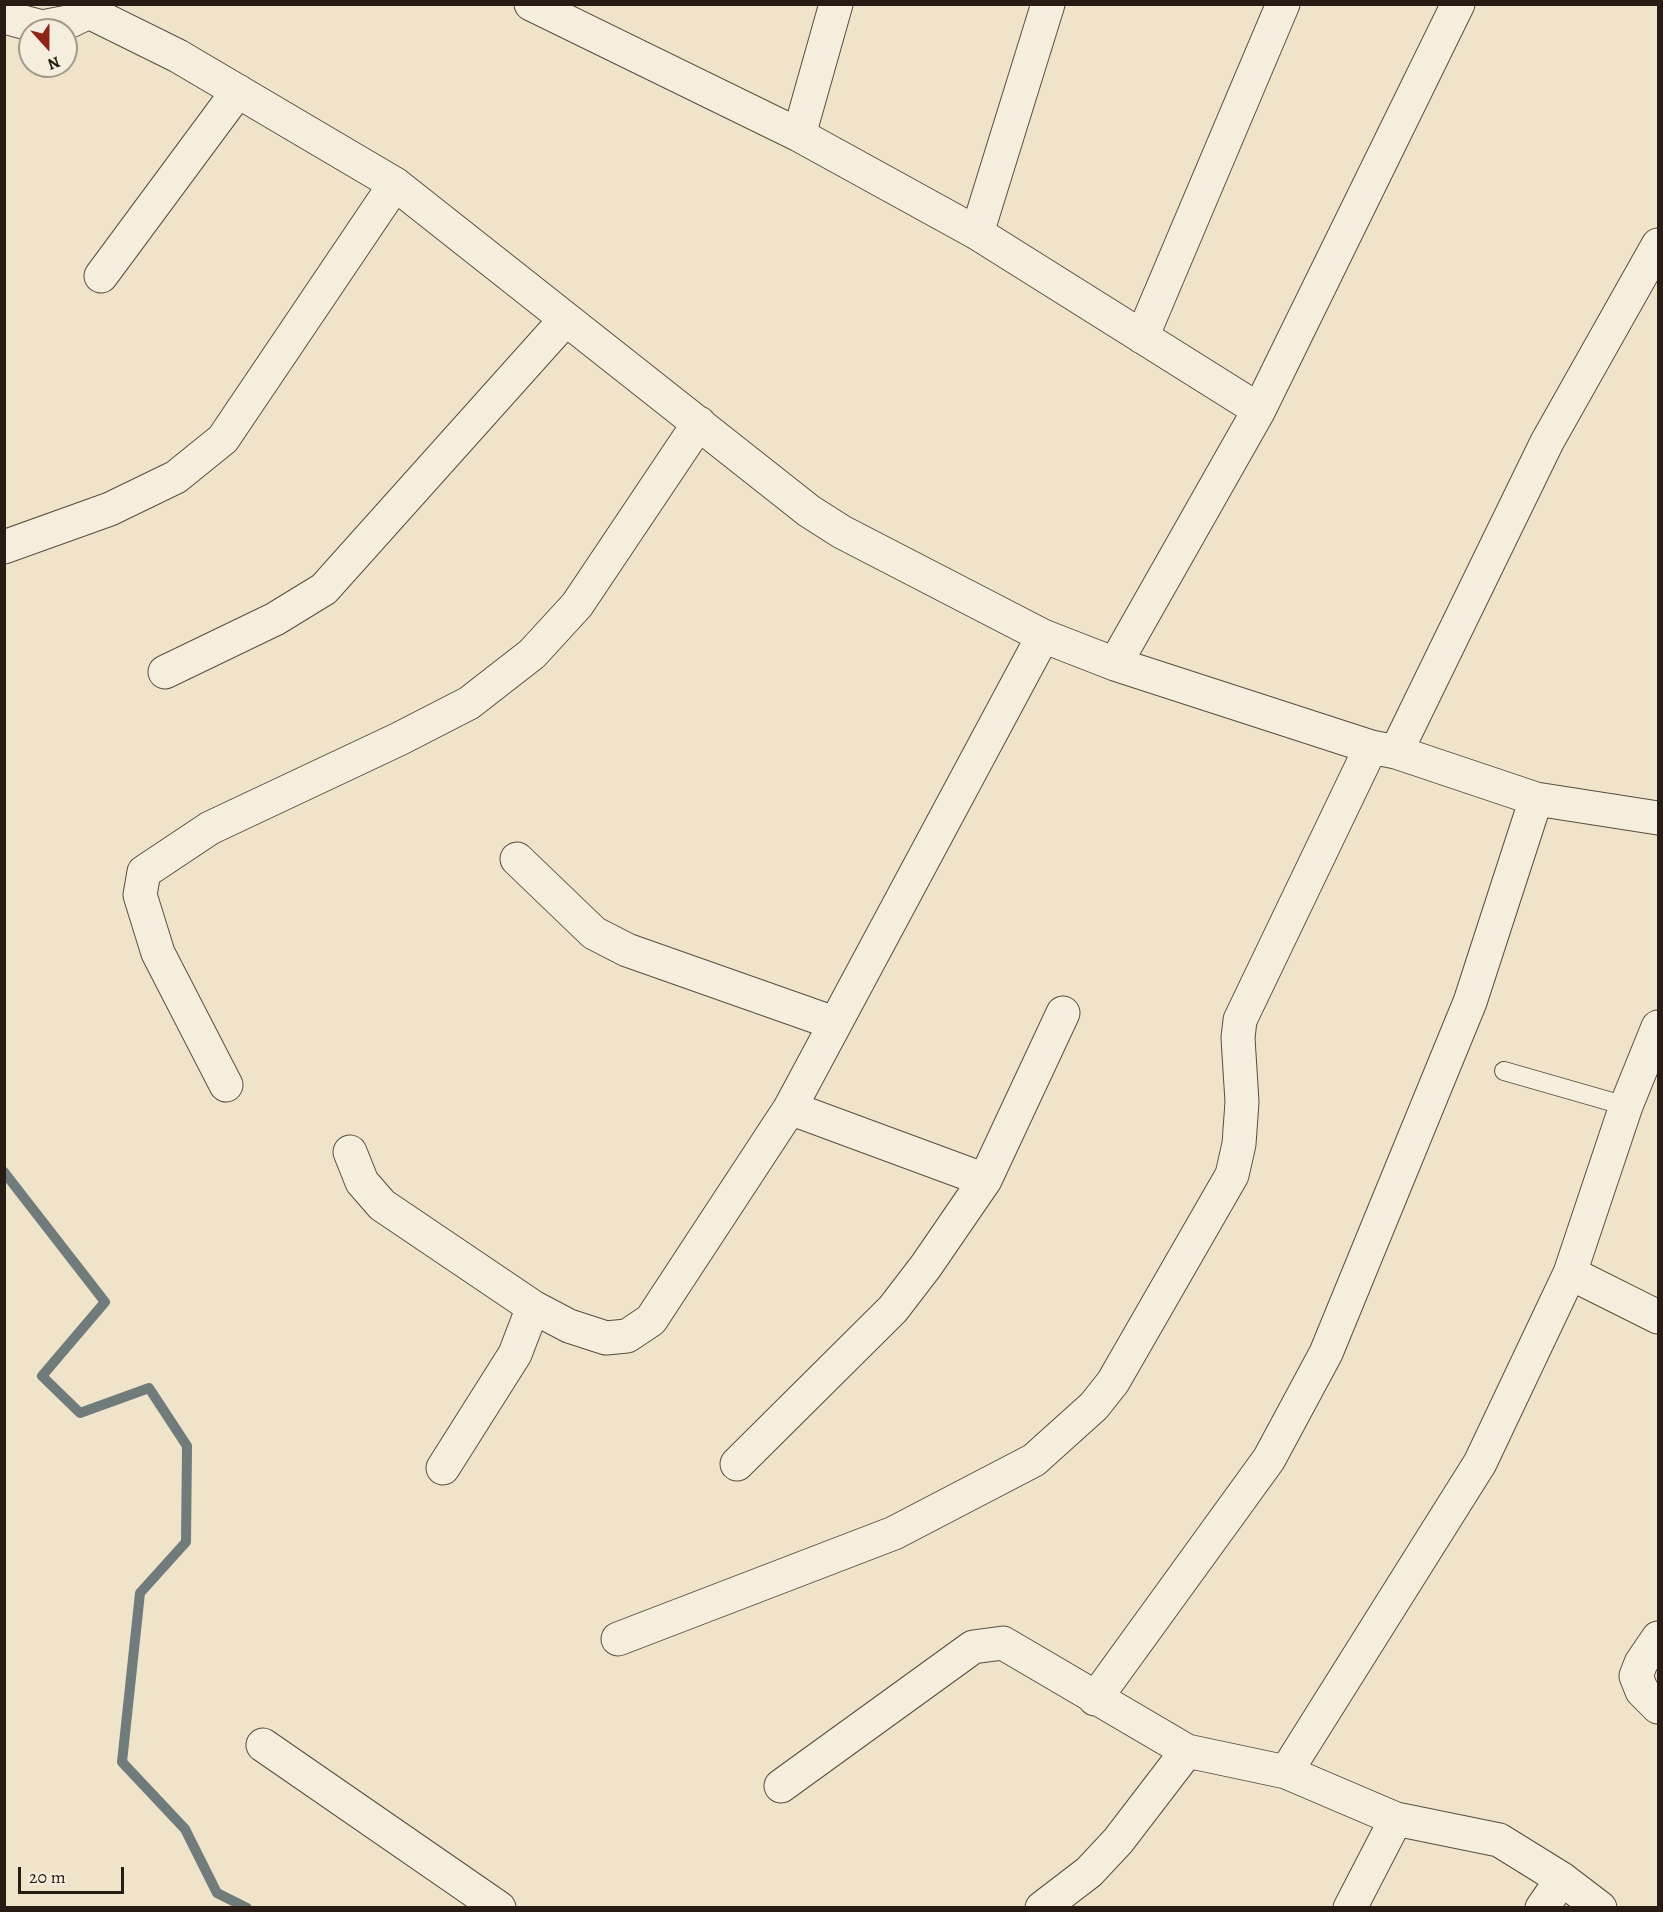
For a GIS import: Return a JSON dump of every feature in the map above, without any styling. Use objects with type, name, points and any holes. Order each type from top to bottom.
[{"type":"street","points":[[531,4],[799,135],[977,234],[1259,410]]},
{"type":"street","points":[[799,135],[836,4]]},
{"type":"street","points":[[977,234],[1048,4]]},
{"type":"street","points":[[1142,337],[1283,4]]},
{"type":"street","points":[[1115,664],[1259,410],[1458,4]]},
{"type":"street","points":[[4,17],[42,27],[68,22],[91,8],[178,56],[395,184],[565,320],[699,423],[808,512],[842,532],[1044,636],[1115,664],[1536,799],[1659,818]]},
{"type":"street","points":[[101,276],[237,91]]},
{"type":"street","points":[[4,547],[110,509],[176,477],[223,439],[395,184]]},
{"type":"street","points":[[618,1640],[894,1533],[1034,1460],[1094,1406],[1113,1382],[1232,1175],[1239,1144],[1242,1102],[1238,1038],[1240,1020],[1547,442],[1659,245]]},
{"type":"street","points":[[165,672],[275,619],[324,589],[565,320]]},
{"type":"street","points":[[226,1085],[158,953],[140,896],[144,872],[210,828],[399,739],[469,703],[532,654],[577,606],[699,423]]},
{"type":"street","points":[[350,1152],[362,1182],[382,1205],[533,1307],[569,1326],[606,1338],[627,1336],[651,1320],[790,1108],[1044,636]]},
{"type":"street","points":[[1095,1699],[1269,1459],[1326,1353],[1470,1002],[1536,799]]},
{"type":"street","points":[[517,859],[594,933],[627,950],[834,1023]]},
{"type":"street","points":[[737,1464],[893,1309],[985,1180],[1063,1013]]},
{"type":"street","points":[[1286,1772],[1480,1463],[1570,1273],[1626,1106],[1659,1027]]},
{"type":"street","points":[[790,1108],[985,1180]]},
{"type":"street","points":[[1570,1273],[1659,1317]]},
{"type":"street","points":[[442,1468],[515,1354],[533,1307]]},
{"type":"street","points":[[1659,1638],[1641,1663],[1636,1676],[1642,1690],[1659,1707]]},
{"type":"street","points":[[781,1786],[974,1647],[1003,1643],[1187,1751],[1286,1772],[1396,1819],[1499,1840],[1562,1879],[1600,1908]]},
{"type":"street","points":[[263,1745],[499,1908]]},
{"type":"street","points":[[1042,1908],[1089,1872],[1118,1841],[1187,1751]]},
{"type":"street","points":[[1350,1908],[1396,1819]]},
{"type":"street","points":[[1542,1908],[1562,1879]]},
{"type":"lane","points":[[1504,1071],[1626,1106]]},
{"type":"waterway","points":[[4,1172],[105,1302],[42,1376],[80,1413],[149,1388],[187,1446],[186,1542],[140,1593],[122,1762],[185,1829],[217,1893],[247,1908]]}]
